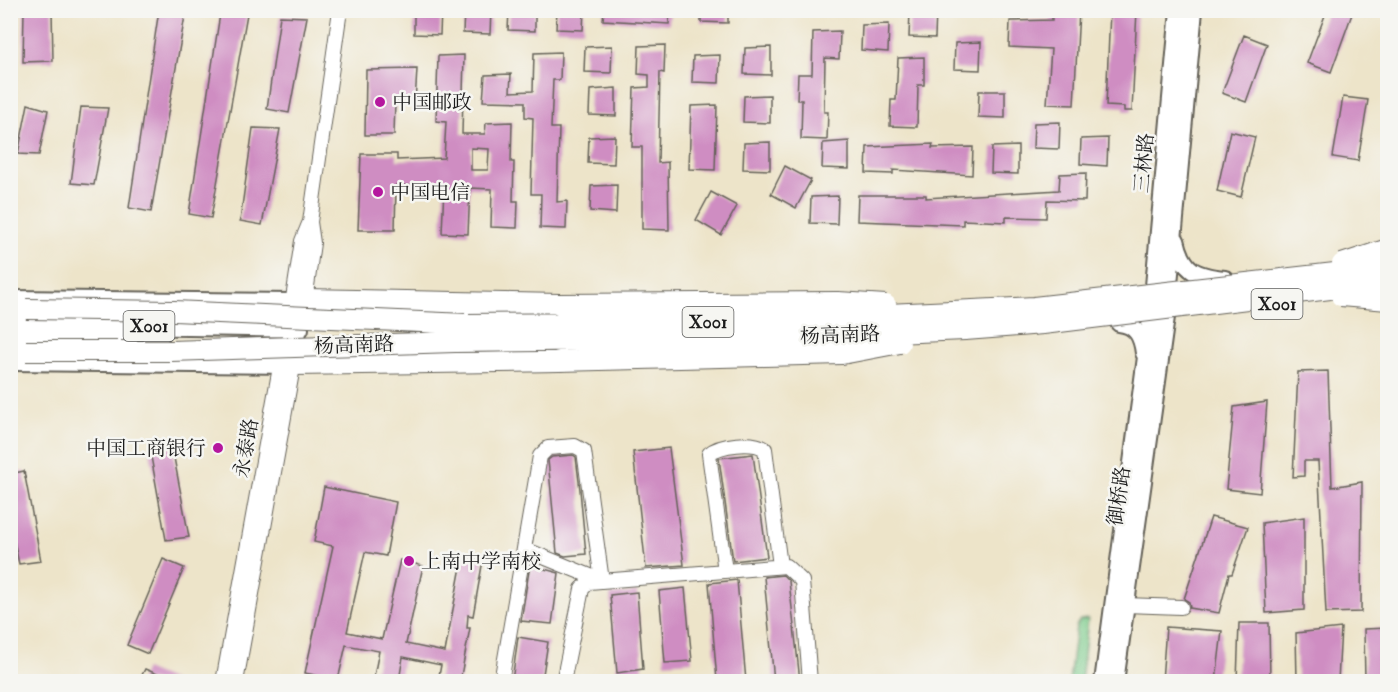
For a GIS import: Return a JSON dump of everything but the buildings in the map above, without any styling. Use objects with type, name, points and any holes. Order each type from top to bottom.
[{"type":"highway","name":"X001","points":[[1302,285],[1388,249]]},
{"type":"highway","name":"杨高南路","points":[[1302,285],[1388,267]]},
{"type":"highway","name":"杨高南路","points":[[14,353],[171,351],[455,342],[776,338],[962,321],[1162,294],[1388,282]]},
{"type":"highway","name":"X001","points":[[1302,285],[1388,300]]},
{"type":"highway","points":[[300,304],[438,301],[479,303],[838,302],[962,321]]},
{"type":"highway","name":"杨高南路","points":[[17,305],[466,324],[962,321]]},
{"type":"highway","points":[[290,362],[477,362],[843,354],[962,321]]},
{"type":"main road","name":"三林路","points":[[1158,318],[1179,10]]},
{"type":"main road","name":"三林路","points":[[1161,288],[1175,221],[1194,10]]},
{"type":"main road","points":[[1175,221],[1178,249],[1187,267],[1206,277],[1225,279]]},
{"type":"main road","name":"杨高南路","points":[[14,353],[253,365],[798,347],[962,321],[1028,300],[1161,288],[1388,256]]},
{"type":"main road","name":"杨高南路","points":[[17,305],[260,301],[462,313],[770,310],[962,321],[1032,334],[1388,292]]},
{"type":"main road","points":[[438,301],[462,313]]},
{"type":"main road","name":"杨高南路","points":[[290,362],[293,334],[300,304]]},
{"type":"main road","name":"御桥路","points":[[1103,681],[1145,363],[1158,318]]},
{"type":"main road","name":"御桥路","points":[[1115,681],[1158,318]]},
{"type":"main road","points":[[1119,323],[1132,326],[1136,330],[1142,342],[1145,363]]},
{"type":"main road","name":"杨高南路","points":[[10,324],[293,334]]},
{"type":"main road","name":"杨高南路","points":[[10,337],[293,334]]},
{"type":"street","points":[[300,304],[312,243],[310,222],[340,10]]},
{"type":"street","name":"永泰路","points":[[230,680],[290,362]]},
{"type":"street","points":[[725,571],[709,454],[716,448],[759,445],[765,449],[780,566]]},
{"type":"street","points":[[501,681],[540,456],[548,448],[575,446],[584,451],[602,581]]},
{"type":"street","points":[[524,549],[602,581]]},
{"type":"street","points":[[563,681],[582,589],[589,582],[780,566],[786,566],[802,581],[810,681]]},
{"type":"street","points":[[1125,605],[1181,607]]},
{"type":"street","points":[[230,680],[252,681]]},
{"type":"green space","points":[[1088,619],[1081,681],[1069,681],[1076,626],[1080,620]]},
{"type":"place","name":"中国邮政","points":[[380,102]]},
{"type":"place","name":"中国电信","points":[[378,192]]},
{"type":"place","name":"中国工商银行","points":[[218,448]]},
{"type":"place","name":"上南中学南校","points":[[409,561]]}]
